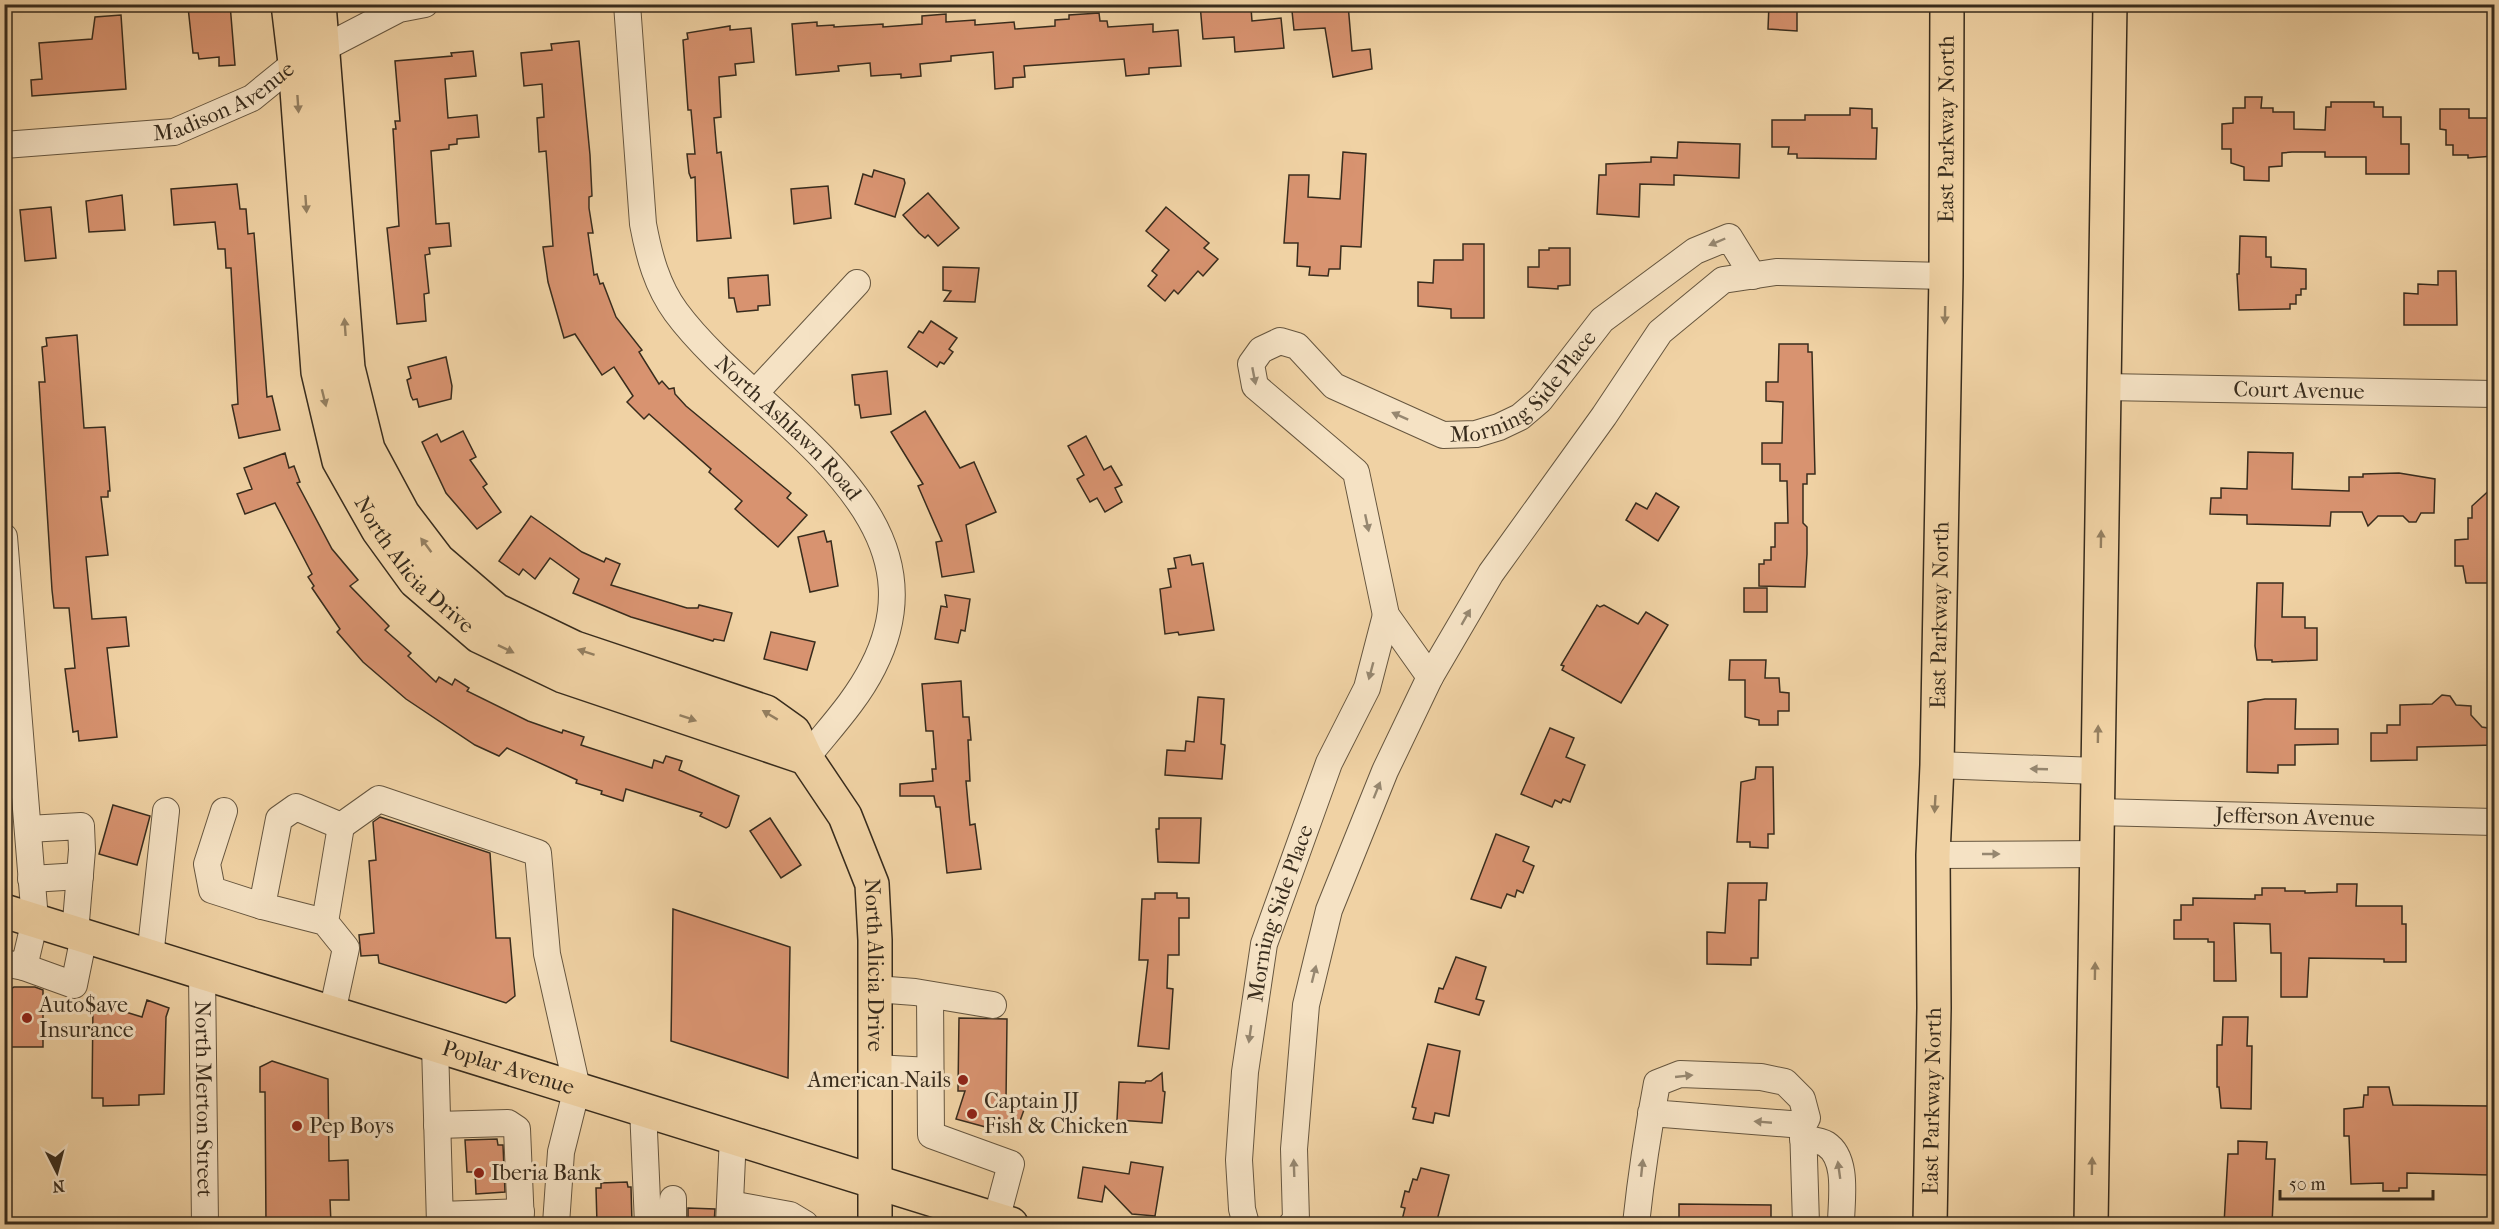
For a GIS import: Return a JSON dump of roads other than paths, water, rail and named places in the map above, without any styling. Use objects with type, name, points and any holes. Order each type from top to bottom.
[{"type":"main road","points":[[288,4],[309,56]]},
{"type":"main road","points":[[309,56],[319,4]]},
{"type":"main road","name":"East Parkway North","points":[[1930,1224],[1934,1008],[1933,855],[1937,765],[1946,276],[1947,4]]},
{"type":"main road","points":[[2091,1224],[2110,4]]},
{"type":"main road","name":"North Alicia Drive","points":[[309,56],[317,145],[318,372],[339,461],[378,530],[415,581],[479,636],[563,676],[806,759],[845,816],[872,884],[875,989],[875,1224]]},
{"type":"main road","name":"Poplar Avenue","points":[[20,916],[733,1136],[1001,1223]]},
{"type":"street","name":"Madison Avenue","points":[[4,145],[174,132],[252,98],[309,56],[399,9],[425,4]]},
{"type":"street","name":"North Ashlawn Road","points":[[627,4],[643,224],[648,253],[657,277],[676,312],[691,330],[756,392],[860,500],[883,541],[891,565],[891,613],[885,639],[873,667],[855,696],[806,759]]},
{"type":"street","name":"Morning Side Place","points":[[1430,677],[1386,615],[1356,472],[1255,386],[1251,364],[1261,350],[1280,340],[1297,346],[1334,386],[1443,435],[1476,434],[1499,428],[1527,411],[1540,400],[1602,320],[1695,251],[1729,237],[1753,276]]},
{"type":"street","name":"Morning Side Place","points":[[1292,1224],[1296,1220],[1294,1149],[1306,1005],[1329,910],[1385,771],[1430,677],[1491,573],[1660,332],[1723,280],[1776,272],[1946,276]]},
{"type":"street","points":[[756,392],[857,283]]},
{"type":"street","name":"Court Avenue","points":[[2104,387],[2494,394]]},
{"type":"street","points":[[4,537],[32,879],[20,916],[14,965],[74,985],[79,935],[81,826],[28,829]]},
{"type":"street","name":"Morning Side Place","points":[[1246,1224],[1242,1209],[1239,1160],[1245,1072],[1264,944],[1329,763],[1367,687],[1386,615]]},
{"type":"street","points":[[1937,765],[2097,771]]},
{"type":"street","points":[[326,922],[341,826],[379,799],[538,854],[547,954],[577,1088],[561,1152],[556,1224]]},
{"type":"street","points":[[262,906],[279,819],[296,807],[341,826]]},
{"type":"street","points":[[150,957],[166,811]]},
{"type":"street","points":[[224,811],[207,864],[212,890],[262,906],[326,922],[346,948],[332,1013]]},
{"type":"street","name":"Jefferson Avenue","points":[[2097,812],[2494,822]]},
{"type":"street","points":[[1933,855],[2097,854]]},
{"type":"street","points":[[32,879],[80,876]]},
{"type":"street","name":"North Merton Street","points":[[202,973],[205,1224]]},
{"type":"street","points":[[875,989],[993,1005]]},
{"type":"street","points":[[930,995],[931,1135],[1011,1164],[1001,1223]]},
{"type":"street","points":[[435,1045],[437,1125],[440,1220],[521,1218],[517,1129],[508,1123],[437,1125]]},
{"type":"street","points":[[875,1068],[930,1071]]},
{"type":"street","points":[[1636,1224],[1642,1160],[1657,1083],[1680,1074],[1761,1077],[1785,1082],[1794,1089],[1802,1099],[1807,1118],[1803,1132],[1806,1224]]},
{"type":"street","points":[[643,1108],[648,1224]]},
{"type":"street","points":[[1651,1113],[1803,1132],[1825,1143],[1837,1156],[1841,1169],[1841,1224]]},
{"type":"street","points":[[733,1136],[730,1214],[790,1215],[805,1224]]},
{"type":"place","name":"Auto$ave Insurance","points":[[27,1018]]},
{"type":"place","name":"American Nails","points":[[963,1080]]},
{"type":"place","name":"Captain JJ Fish & Chicken","points":[[972,1114]]},
{"type":"place","name":"Pep Boys","points":[[297,1126]]},
{"type":"place","name":"Iberia Bank","points":[[479,1173]]}]
